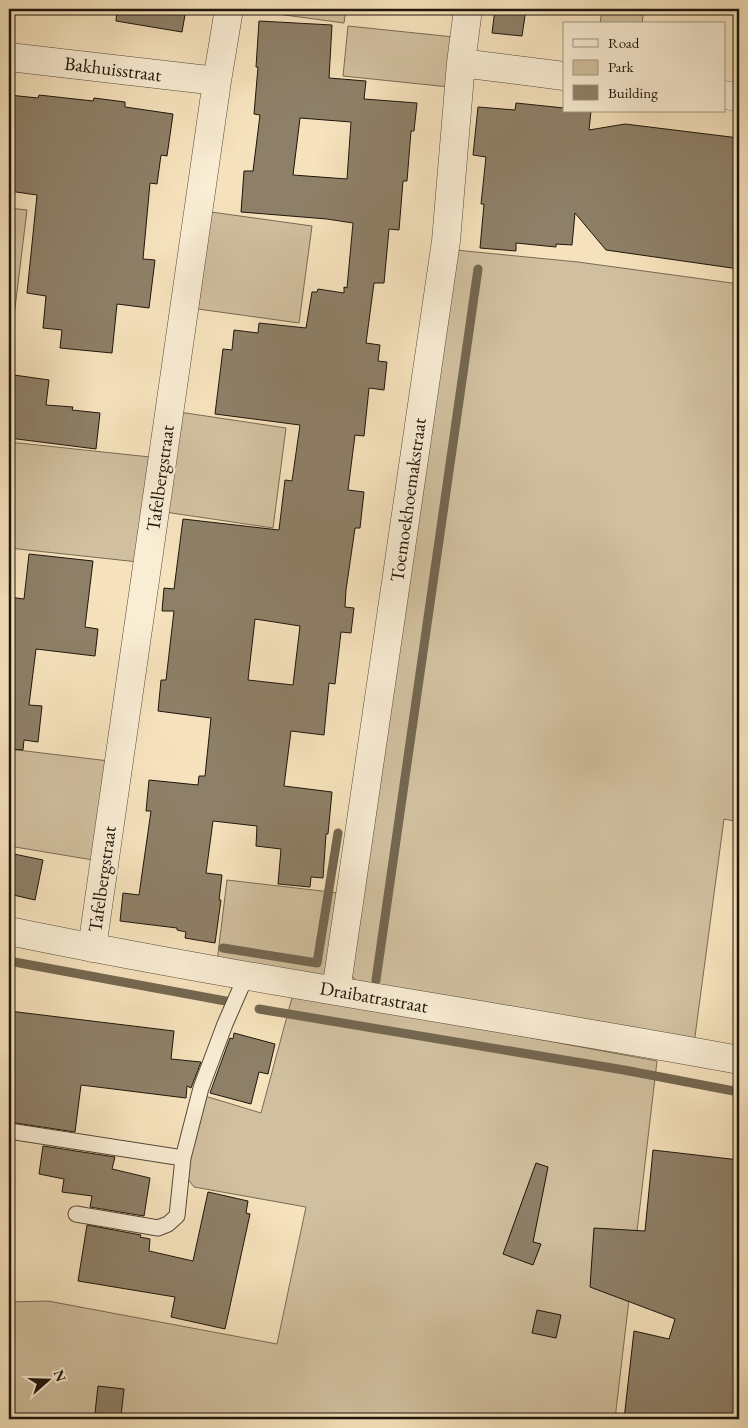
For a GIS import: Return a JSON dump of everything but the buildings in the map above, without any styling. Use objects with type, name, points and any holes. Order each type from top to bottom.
[{"type":"street","name":"Tafelbergstraat","points":[[92,948],[229,9]]},
{"type":"street","name":"Toemoekhoemakstraat","points":[[336,991],[446,241],[461,63],[468,9]]},
{"type":"street","name":"Bakhuisstraat","points":[[9,57],[217,81]]},
{"type":"street","points":[[461,63],[563,76]]},
{"type":"street","points":[[726,95],[739,97]]},
{"type":"street","name":"Draibatrastraat","points":[[9,931],[246,976],[739,1060]]},
{"type":"lane","points":[[76,1214],[158,1228],[168,1224],[177,1216],[182,1158],[201,1088],[225,1024],[246,976]]},
{"type":"lane","points":[[9,1131],[182,1158]]},
{"type":"green space","points":[[240,9],[346,9],[344,23]]},
{"type":"green space","points":[[602,9],[644,9],[642,22],[600,22]]},
{"type":"green space","points":[[348,26],[454,37],[449,87],[343,76]]},
{"type":"green space","points":[[9,208],[27,210],[9,357]]},
{"type":"green space","points":[[211,212],[312,226],[299,323],[198,309]]},
{"type":"green space","points":[[455,250],[578,262],[739,284],[739,822],[724,819],[694,1044],[360,986],[352,976]]},
{"type":"green space","points":[[179,412],[286,428],[273,528],[165,512]]},
{"type":"green space","points":[[9,442],[150,457],[138,562],[9,548]]},
{"type":"green space","points":[[9,749],[109,761],[93,860],[9,846]]},
{"type":"green space","points":[[227,880],[339,893],[327,972],[324,977],[217,962]]},
{"type":"green space","points":[[293,994],[657,1061],[615,1419],[9,1419],[9,1302],[48,1301],[277,1344],[306,1207],[194,1187],[187,1178],[191,1149],[205,1096],[261,1113]]},
{"type":"waterway","points":[[376,980],[478,269]]},
{"type":"waterway","points":[[223,948],[317,963],[338,833]]},
{"type":"waterway","points":[[9,961],[231,1002]]},
{"type":"waterway","points":[[259,1009],[624,1070],[739,1092]]}]
